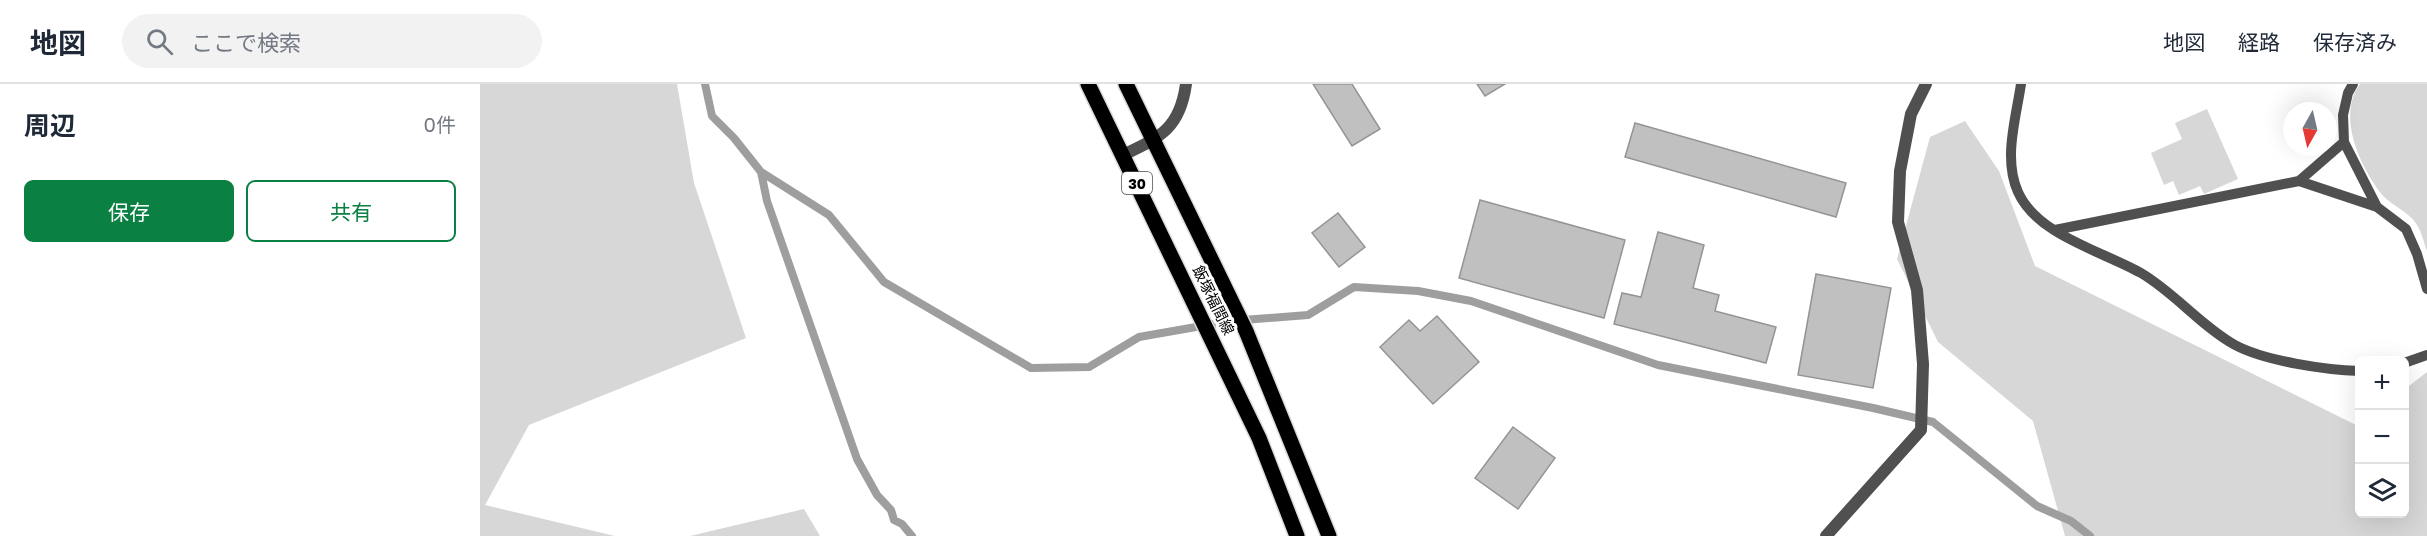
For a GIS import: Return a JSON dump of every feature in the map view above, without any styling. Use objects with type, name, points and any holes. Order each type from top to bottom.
[{"type":"main road","name":"飯塚福間線","points":[[1088,84],[1259,438],[1297,536]]},
{"type":"main road","name":"飯塚福間線","points":[[1126,84],[1255,352],[1329,536]]},
{"type":"street","points":[[1124,155],[1154,141],[1176,120],[1186,84]]},
{"type":"street","points":[[1826,536],[1921,430],[1923,364],[1917,290],[1898,222],[1900,171],[1911,114],[1926,84]]},
{"type":"lane","points":[[2021,84],[2011,150],[2011,171],[2018,192],[2028,209],[2046,225],[2140,273],[2164,288],[2235,345],[2300,364],[2333,370],[2355,371]]},
{"type":"lane","points":[[2353,84],[2348,93],[2343,116],[2344,142],[2377,207]]},
{"type":"lane","points":[[2055,230],[2299,181],[2344,142]]},
{"type":"lane","points":[[2299,181],[2377,207],[2406,229],[2417,254],[2427,289]]},
{"type":"lane","points":[[2409,361],[2427,355]]},
{"type":"shaded area","points":[[480,84],[677,84],[694,183],[746,338],[529,425],[485,505],[615,536],[480,536]]},
{"type":"shaded area","points":[[2360,84],[2427,84],[2427,251],[2417,225],[2379,191],[2358,153],[2353,139],[2350,110],[2353,96]]},
{"type":"shaded area","points":[[2207,109],[2238,179],[2204,194],[2200,186],[2179,195],[2173,181],[2164,185],[2151,153],[2182,139],[2175,123]]},
{"type":"shaded area","points":[[1965,121],[1999,171],[2035,266],[2355,425],[2355,518],[2409,518],[2409,386],[2427,372],[2427,536],[2065,536],[2033,421],[1938,342],[1897,259],[1930,137]]},
{"type":"shaded area","points":[[804,509],[820,536],[690,536]]},
{"type":"building","points":[[1313,84],[1352,84],[1380,129],[1352,146]]},
{"type":"building","points":[[1477,84],[1505,84],[1485,96]]},
{"type":"building","points":[[1635,123],[1846,183],[1836,217],[1625,157]]},
{"type":"building","points":[[1480,200],[1625,240],[1604,318],[1459,278]]},
{"type":"building","points":[[1338,213],[1365,247],[1339,267],[1312,233]]},
{"type":"building","points":[[1658,232],[1704,245],[1693,288],[1719,295],[1715,311],[1776,327],[1766,363],[1614,324],[1622,293],[1641,297]]},
{"type":"building","points":[[1816,274],[1891,288],[1873,388],[1798,375]]},
{"type":"building","points":[[1437,316],[1479,362],[1433,404],[1380,347],[1409,320],[1420,331]]},
{"type":"building","points":[[1513,427],[1555,458],[1518,509],[1475,478]]},
{"type":"waterway","points":[[705,84],[712,116],[734,138],[761,172],[829,215],[884,282],[1031,368],[1089,367],[1139,337],[1230,321],[1308,315],[1354,287],[1418,291],[1471,301],[1658,365],[1933,422],[2037,506],[2071,521],[2090,536]]},
{"type":"waterway","points":[[761,172],[767,201],[857,459],[877,495],[891,510],[894,520],[902,524],[912,536]]}]
